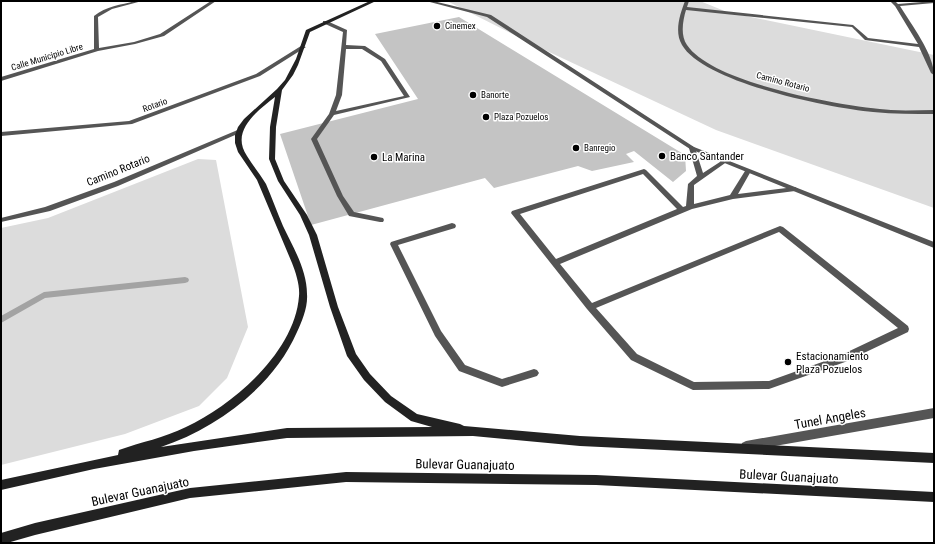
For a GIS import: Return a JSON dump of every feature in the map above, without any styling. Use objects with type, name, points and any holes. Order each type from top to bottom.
[{"type":"street","points":[[97,50],[96,17],[99,13],[140,1]]},
{"type":"street","name":"Calle Municipio Libre","points":[[1,80],[97,50],[134,43],[162,35],[214,1]]},
{"type":"street","points":[[94,464],[185,433],[227,409],[255,385],[279,357],[294,332],[302,310],[303,290],[300,273],[258,177],[242,153],[238,143],[240,131],[252,112],[279,90],[293,72],[303,48],[304,37],[308,31],[374,1]]},
{"type":"street","points":[[428,1],[489,16],[692,148],[934,246]]},
{"type":"street","name":"Camino Rotario","points":[[687,1],[679,26],[684,45],[695,57],[723,74],[776,91],[843,106],[892,112],[934,112]]},
{"type":"street","points":[[892,1],[897,5],[922,46],[934,74]]},
{"type":"street","points":[[897,5],[934,2]]},
{"type":"street","points":[[685,8],[853,26],[867,39],[922,46]]},
{"type":"street","points":[[325,22],[345,31],[344,47],[339,95],[332,114],[314,139],[340,196],[352,214],[380,220]]},
{"type":"street","points":[[332,114],[407,97],[383,60],[363,46],[344,47]]},
{"type":"street","name":"Rotario","points":[[1,135],[130,123],[258,75],[303,48]]},
{"type":"street","points":[[279,90],[273,127],[272,159],[281,181],[303,215],[313,235],[334,307],[352,356],[367,377],[388,399],[415,418],[473,432]]},
{"type":"street","name":"Camino Rotario","points":[[1,220],[47,209],[110,186],[240,131]]},
{"type":"street","points":[[692,148],[701,177]]},
{"type":"street","points":[[686,209],[691,184],[725,161]]},
{"type":"street","points":[[590,307],[780,229],[905,329],[842,360],[769,385],[693,386],[634,357],[590,307],[556,262],[515,213],[644,171],[686,209]]},
{"type":"street","points":[[733,197],[748,171]]},
{"type":"street","points":[[556,262],[686,209],[733,197],[795,189]]},
{"type":"street","points":[[452,226],[394,244],[438,333],[462,368],[502,383],[534,373]]},
{"type":"street","name":"Tunel Angeles","points":[[730,449],[934,413]]},
{"type":"street","name":"Bulevar Guanajuato","points":[[1,485],[94,464],[194,446],[287,433],[473,432],[580,441],[934,458]]},
{"type":"street","name":"Bulevar Guanajuato","points":[[1,539],[35,529],[190,493],[346,477],[596,480],[934,497]]},
{"type":"shaded area","points":[[447,1],[700,1],[727,12],[934,55],[934,208],[716,130],[532,44]]},
{"type":"shaded area","points":[[198,159],[216,160],[248,327],[227,378],[199,406],[125,434],[1,465],[1,228],[48,218]]},
{"type":"building","name":"Plaza Pozuelos","points":[[459,17],[685,155],[686,171],[673,182],[634,151],[626,154],[634,162],[592,171],[578,166],[494,188],[485,178],[311,225],[280,134],[418,99],[375,34]]},
{"type":"waterway","points":[[1,320],[44,295],[185,280]]},
{"type":"place","name":"Cinemex","points":[[437,26]]},
{"type":"place","name":"Banorte","points":[[473,95]]},
{"type":"place","name":"Plaza Pozuelos","points":[[486,117]]},
{"type":"place","name":"Banregio","points":[[576,148]]},
{"type":"place","name":"Banco Santander","points":[[662,156]]},
{"type":"place","name":"La Marina","points":[[374,157]]},
{"type":"place","name":"Estacionamiento Plaza Pozuelos","points":[[788,362]]}]
